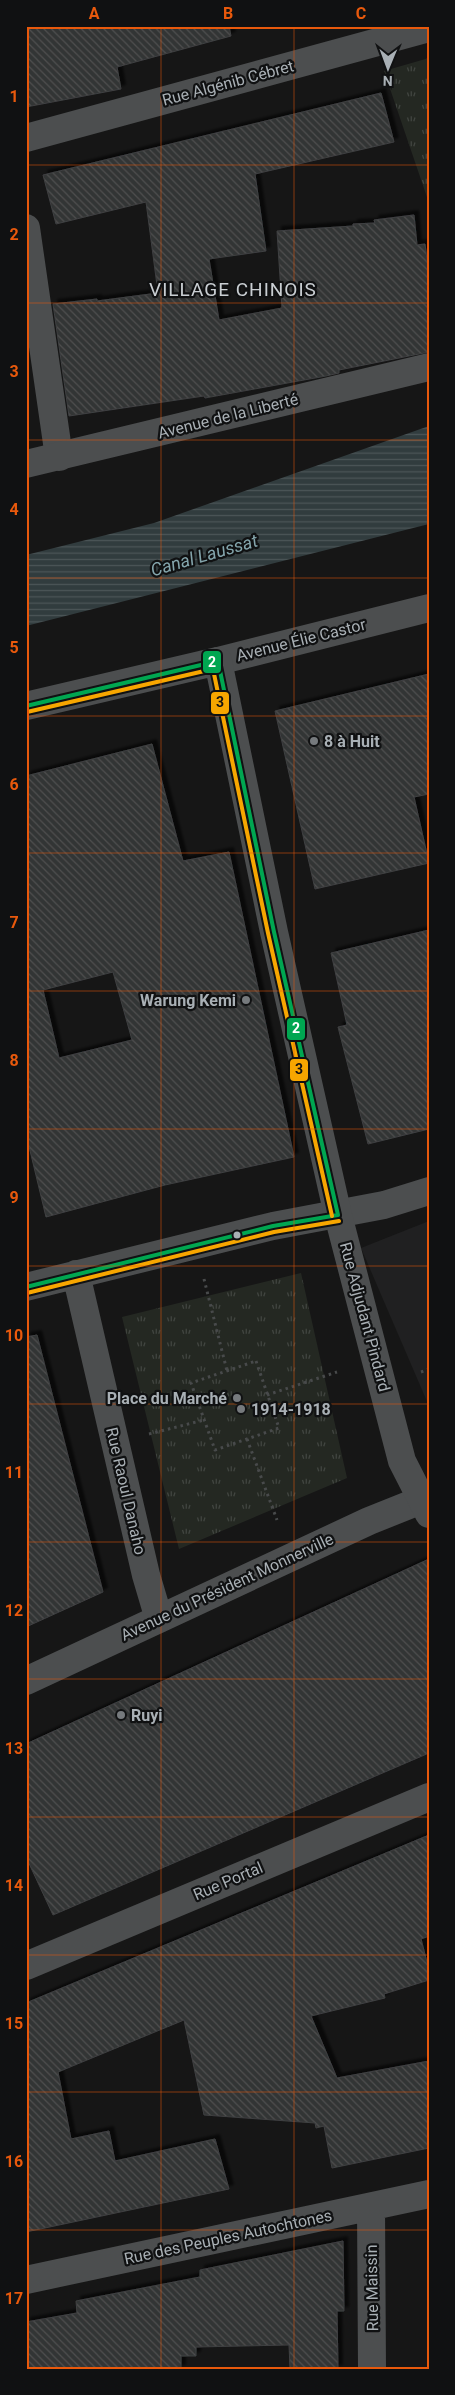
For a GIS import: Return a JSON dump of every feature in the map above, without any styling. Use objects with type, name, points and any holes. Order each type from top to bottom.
[{"type":"street","name":"Rue Algénib Cébret","points":[[26,138],[429,28]]},
{"type":"street","points":[[26,228],[59,457]]},
{"type":"street","name":"Avenue de la Liberté","points":[[26,464],[429,367]]},
{"type":"street","name":"Avenue Élie Castor","points":[[26,706],[218,661],[429,608]]},
{"type":"street","name":"Rue Adjudant Pindard","points":[[218,661],[274,932],[338,1215],[402,1461],[426,1504]]},
{"type":"street","points":[[26,1287],[273,1226],[384,1205],[429,1191]]},
{"type":"street","name":"Rue Raoul Danaho","points":[[76,1274],[146,1575],[159,1619]]},
{"type":"street","name":"Avenue du Président Monnerville","points":[[26,1681],[369,1521],[426,1504]]},
{"type":"street","name":"Rue Portal","points":[[26,1966],[429,1797]]},
{"type":"street","name":"Rue des Peuples Autochtones","points":[[26,2280],[429,2194]]},
{"type":"street","name":"Rue Maissin","points":[[371,2207],[372,2369]]},
{"type":"path","points":[[204,1278],[227,1371]]},
{"type":"path","points":[[256,1361],[267,1395],[279,1428],[215,1450],[191,1383],[256,1361]]},
{"type":"path","points":[[421,1372],[429,1369]]},
{"type":"path","points":[[267,1395],[337,1372]]},
{"type":"path","points":[[140,1437],[204,1420]]},
{"type":"path","points":[[247,1439],[277,1520]]},
{"type":"shaded area","points":[[429,1221],[429,1406],[361,1248]]},
{"type":"green space","points":[[429,58],[429,203],[384,71]]},
{"type":"green space","points":[[301,1273],[347,1478],[179,1549],[122,1317]]},
{"type":"water","name":"Canal Laussat","points":[[429,426],[429,524],[26,626],[26,555],[154,523]]},
{"type":"building","points":[[26,26],[229,26],[231,36],[117,67],[121,89],[26,107]]},
{"type":"building","points":[[381,93],[394,142],[255,174],[266,251],[209,259],[219,320],[282,308],[277,231],[353,226],[353,224],[375,223],[374,220],[414,215],[417,245],[425,244],[429,275],[429,352],[339,370],[339,373],[326,376],[205,398],[204,396],[69,416],[53,304],[97,299],[97,301],[158,293],[146,202],[56,224],[43,175]]},
{"type":"building","points":[[429,674],[429,794],[414,797],[429,863],[315,889],[275,711]]},
{"type":"building","points":[[152,744],[183,861],[229,852],[294,1157],[165,1185],[46,1217],[26,1134],[26,776]],"holes":[[[113,972],[132,1040],[59,1058],[43,990]]]},
{"type":"building","points":[[429,930],[429,1129],[368,1144],[338,1027],[347,1025],[331,953]]},
{"type":"building","points":[[37,1335],[103,1592],[26,1627],[26,1337]]},
{"type":"building","points":[[429,1559],[429,1753],[53,1915],[26,1857],[26,1744]]},
{"type":"building","points":[[429,1835],[429,1936],[421,1939],[429,1970],[429,1980],[384,1994],[385,1998],[311,2016],[337,2078],[429,2061],[429,2148],[332,2168],[324,2126],[316,2128],[315,2123],[204,2115],[184,2020],[58,2072],[71,2139],[109,2131],[115,2161],[215,2139],[229,2189],[26,2232],[26,2003]]},
{"type":"building","points":[[343,2241],[344,2311],[337,2311],[338,2369],[290,2369],[289,2345],[196,2347],[196,2356],[181,2356],[181,2369],[26,2369],[26,2322],[77,2313],[76,2301],[200,2277],[200,2270]]},
{"type":"transit line","name":"2","points":[[26,706],[218,661],[274,932],[338,1215]]},
{"type":"transit line","name":"3","points":[[27,712],[213,669],[268,933],[332,1216]]},
{"type":"transit line","name":"2","points":[[26,1287],[273,1226],[338,1215]]},
{"type":"transit line","name":"3","points":[[27,1293],[274,1232],[339,1221]]},
{"type":"place","name":"8 à Huit","points":[[314,741]]},
{"type":"place","name":"Warung Kemi","points":[[246,1000]]},
{"type":"place","name":"Place du Marché","points":[[237,1398]]},
{"type":"place","name":"1914-1918","points":[[241,1409]]},
{"type":"place","name":"Ruyi","points":[[121,1715]]},
{"type":"district","name":"VILLAGE CHINOIS","points":[[233,289]]}]
